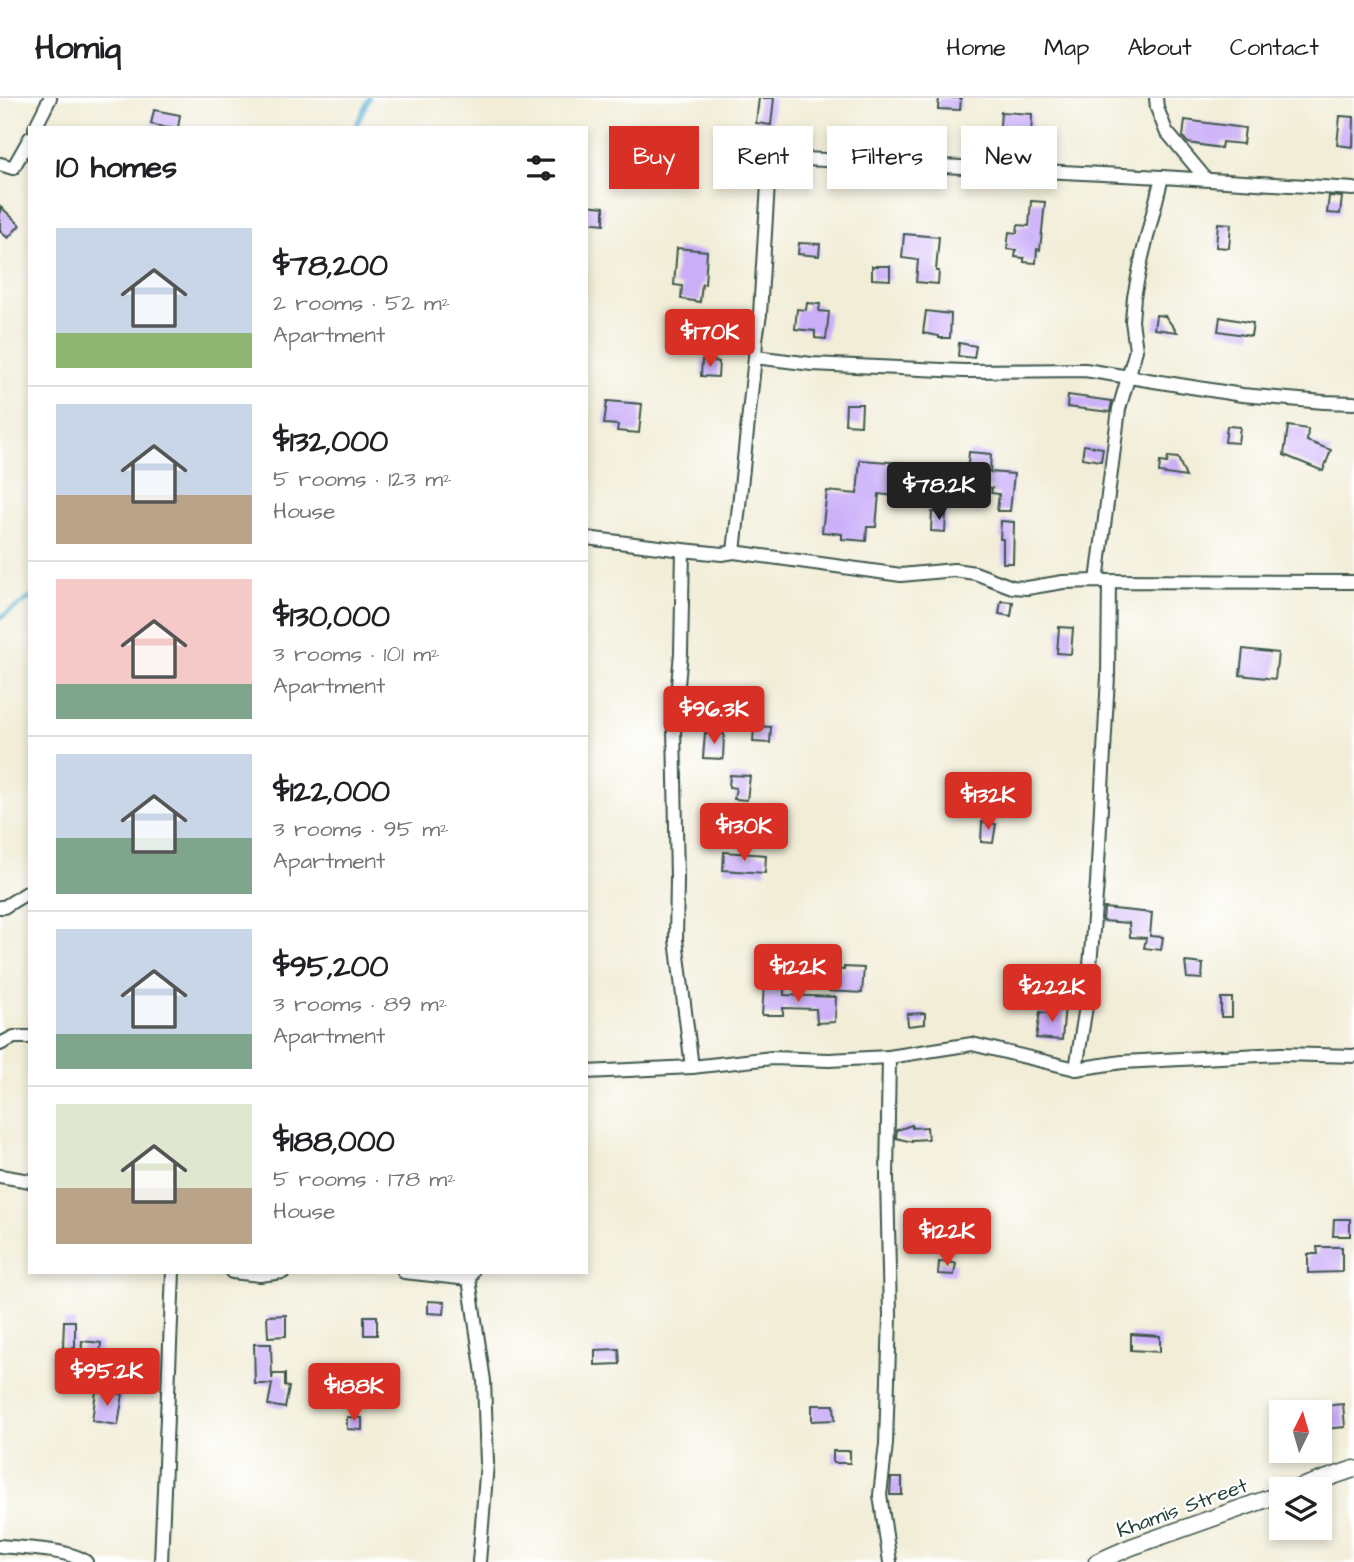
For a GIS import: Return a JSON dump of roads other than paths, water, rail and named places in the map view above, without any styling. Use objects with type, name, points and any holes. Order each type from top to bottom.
[{"type":"street","points":[[36,126],[50,98]]},
{"type":"street","points":[[1156,98],[1166,131],[1206,179]]},
{"type":"street","points":[[0,164],[13,168],[28,142]]},
{"type":"street","points":[[734,552],[760,314],[768,184],[776,151],[805,159],[1354,189]]},
{"type":"street","points":[[1076,1069],[1087,1000],[1097,883],[1108,676],[1103,581],[1119,409],[1136,349],[1132,321],[1134,297],[1162,177]]},
{"type":"street","points":[[755,357],[812,364],[964,371],[1085,370],[1242,395],[1354,403]]},
{"type":"street","points":[[588,538],[722,554],[734,552],[901,575],[954,570],[975,573],[1012,587],[1027,588],[1063,582],[1103,581],[1354,582]]},
{"type":"street","points":[[683,550],[681,653],[674,727],[676,940],[692,1067]]},
{"type":"street","points":[[0,907],[28,892]]},
{"type":"street","points":[[0,1044],[14,1037],[28,1037]]},
{"type":"street","points":[[588,1072],[692,1067],[772,1058],[829,1060],[889,1056],[972,1044],[1076,1069],[1122,1062],[1281,1054],[1354,1056]]},
{"type":"street","points":[[889,1056],[887,1177],[890,1316],[886,1444],[880,1495],[890,1562]]},
{"type":"street","points":[[0,1176],[28,1181]]},
{"type":"street","points":[[161,1562],[173,1274]]},
{"type":"street","points":[[437,1274],[470,1276],[484,1381],[487,1463],[479,1562]]},
{"type":"street","points":[[1330,1477],[1354,1469]]},
{"type":"street","name":"Khamis Street","points":[[1102,1561],[1131,1547],[1269,1498]]},
{"type":"street","points":[[0,1546],[52,1551],[81,1558],[86,1562]]},
{"type":"waterway","points":[[356,126],[369,98]]},
{"type":"waterway","points":[[0,618],[28,599]]}]
